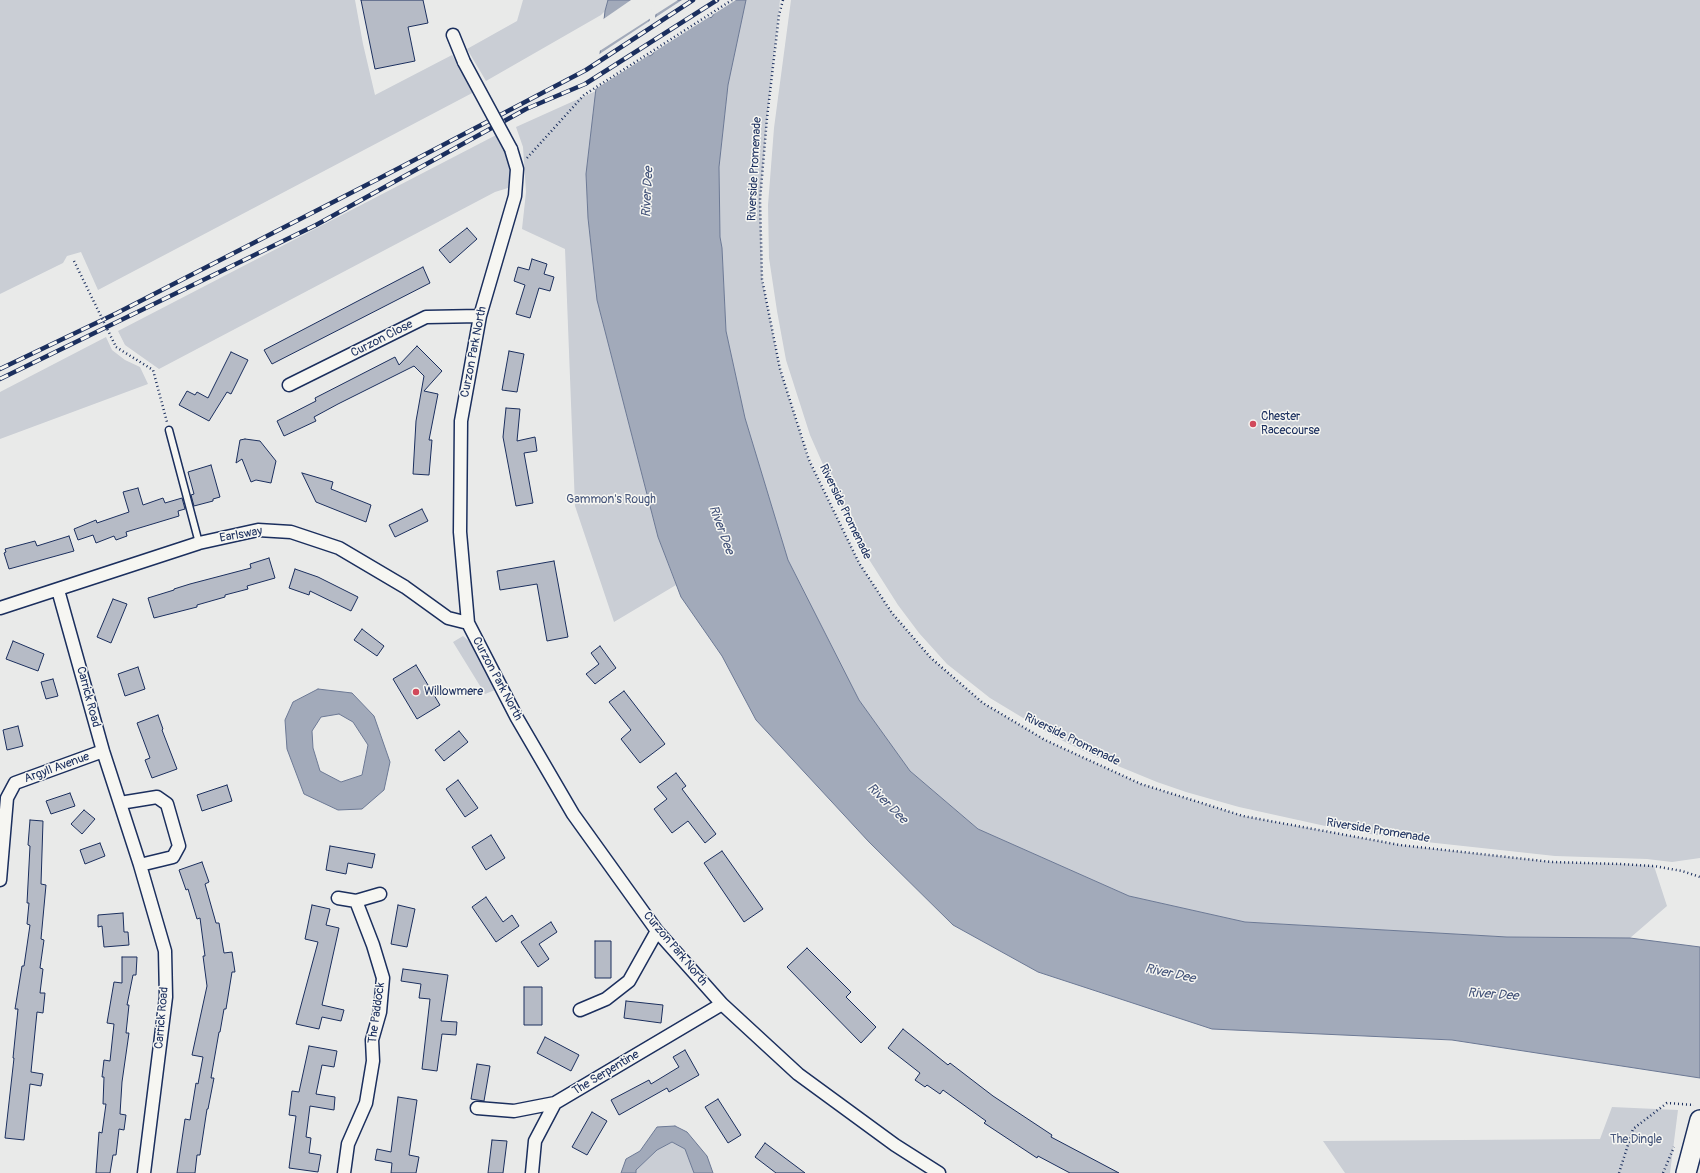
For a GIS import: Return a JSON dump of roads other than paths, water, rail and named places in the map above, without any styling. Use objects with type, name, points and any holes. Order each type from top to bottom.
[{"type":"highway","points":[[1686,1173],[1700,1120]]},
{"type":"street","name":"Curzon Park North","points":[[453,35],[464,62],[511,149],[517,170],[515,196],[480,316],[461,421],[460,532],[468,623],[517,718],[572,814],[657,931],[722,1004],[798,1074],[895,1144],[939,1173]]},
{"type":"street","name":"Curzon Close","points":[[289,385],[426,317],[480,316]]},
{"type":"street","name":"Earlsway","points":[[0,608],[199,543],[258,530],[291,532],[339,548],[405,587],[448,618],[468,623]]},
{"type":"street","name":"Carrick Road","points":[[58,590],[103,751],[140,865],[165,951],[166,997],[144,1173]]},
{"type":"street","name":"Argyll Avenue","points":[[0,880],[7,798],[15,783],[103,751]]},
{"type":"street","points":[[120,803],[157,797],[167,804],[179,846],[173,856],[140,865]]},
{"type":"street","points":[[338,898],[356,901],[380,894]]},
{"type":"street","name":"The Paddock","points":[[344,1173],[348,1144],[366,1103],[373,1061],[372,1040],[380,1012],[383,978],[373,945],[356,901]]},
{"type":"street","points":[[580,1010],[606,998],[629,981],[657,931]]},
{"type":"street","name":"The Serpentine","points":[[555,1103],[722,1004]]},
{"type":"street","points":[[477,1108],[514,1111],[555,1103]]},
{"type":"street","points":[[532,1173],[535,1141],[555,1103]]},
{"type":"lane","points":[[169,430],[199,543]]},
{"type":"water","name":"River Dee","points":[[608,0],[651,0],[646,54],[650,56],[653,54],[657,0],[709,0],[709,16],[711,18],[714,14],[716,0],[746,0],[728,85],[719,167],[720,237],[722,248],[726,331],[745,418],[788,560],[859,700],[910,771],[978,829],[1129,896],[1245,922],[1507,937],[1630,938],[1700,947],[1700,1078],[1452,1040],[1212,1029],[1038,972],[953,925],[869,842],[756,720],[722,656],[681,597],[658,537],[597,300],[588,218],[586,174],[605,11]]},
{"type":"water","points":[[318,689],[352,693],[374,716],[390,762],[384,790],[362,809],[338,810],[304,794],[287,749],[285,720],[293,702]],"holes":[[[339,714],[353,722],[368,745],[362,775],[341,782],[320,771],[313,748],[312,731],[321,717]]]},
{"type":"water","points":[[675,1126],[687,1132],[707,1156],[713,1173],[694,1173],[685,1149],[672,1142],[657,1150],[636,1170],[636,1173],[621,1173],[626,1159],[640,1151],[657,1127]]},
{"type":"railway","points":[[0,369],[117,313],[586,70],[693,0]]},
{"type":"railway","points":[[0,379],[316,225],[526,109],[585,84],[717,0]]},
{"type":"place","name":"Chester Racecourse","points":[[1253,424]]},
{"type":"place","name":"Willowmere","points":[[416,692]]},
{"type":"park label","name":"Gammon's Rough","points":[[611,500]]},
{"type":"park label","name":"The Dingle","points":[[1636,1140]]}]
